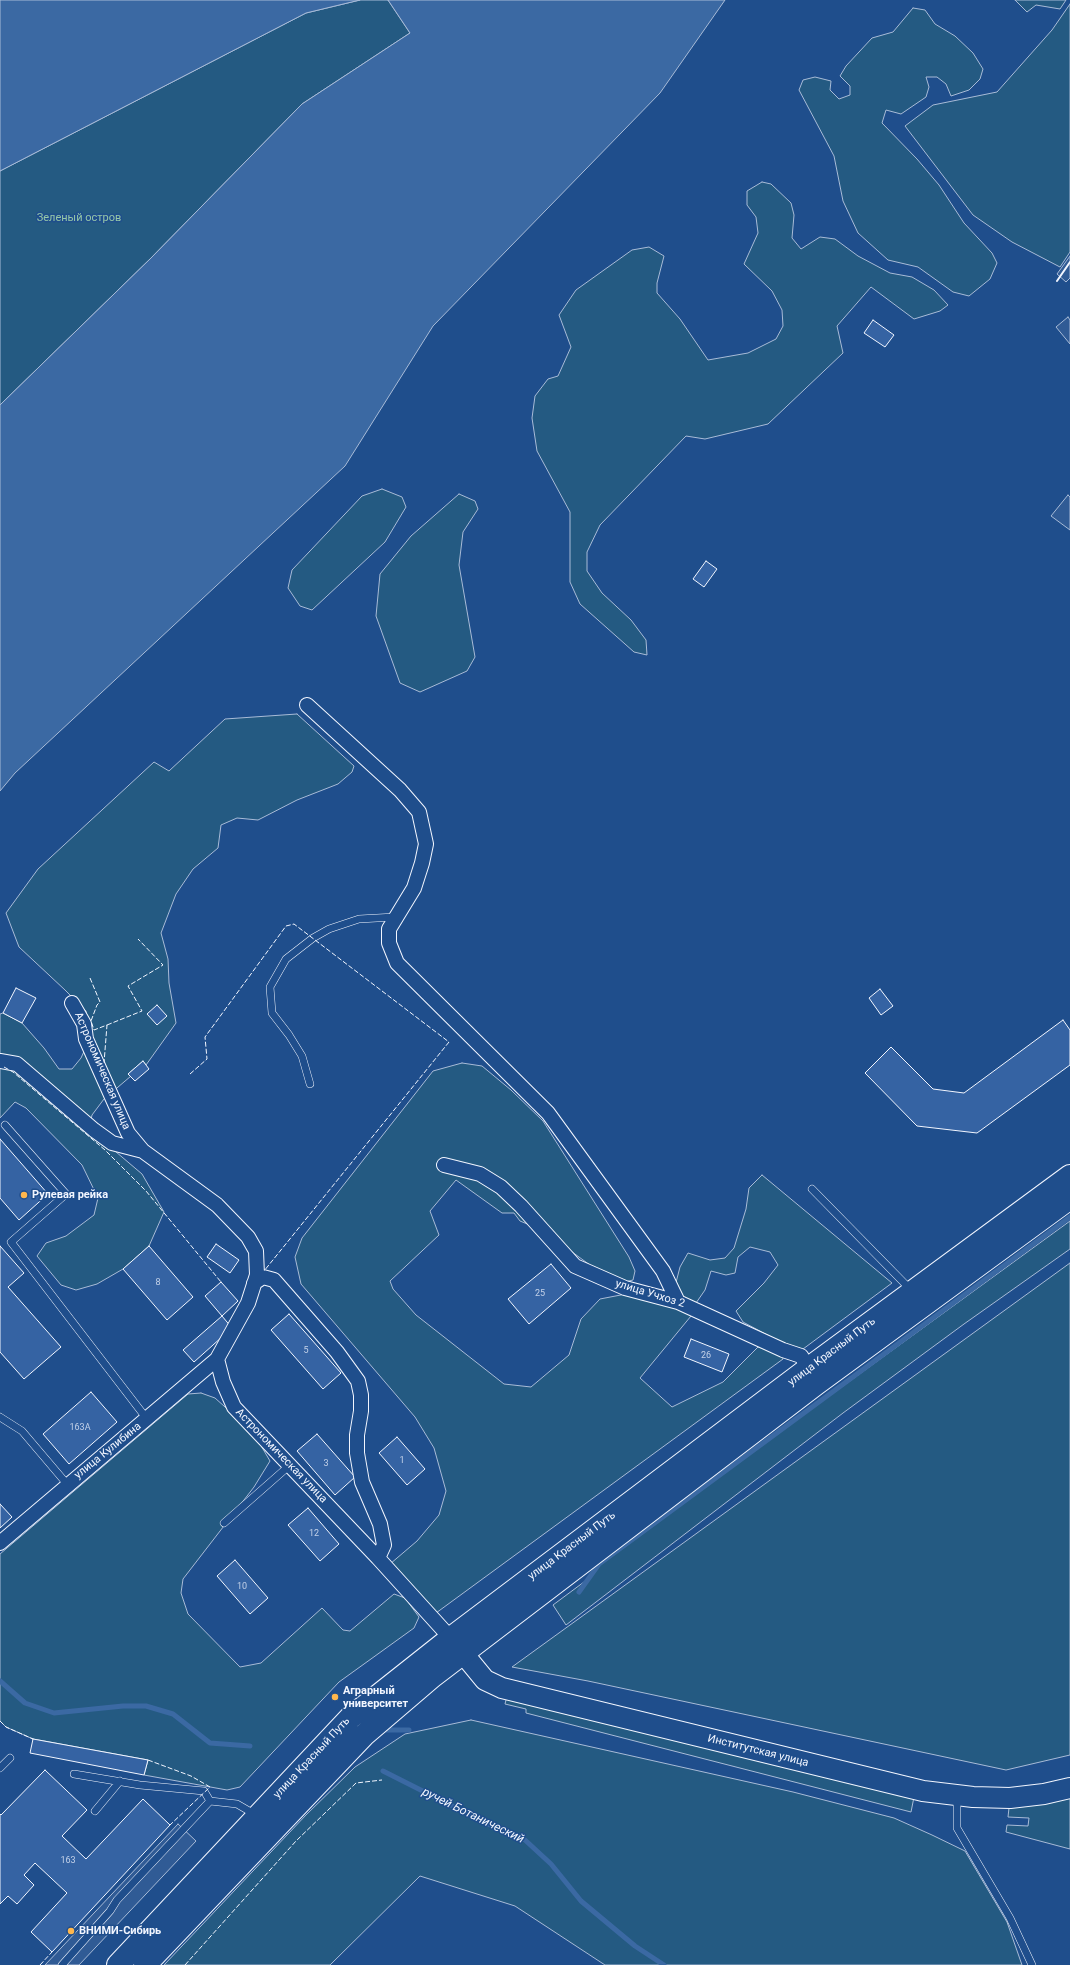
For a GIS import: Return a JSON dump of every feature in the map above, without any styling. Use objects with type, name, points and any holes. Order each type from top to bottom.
[{"type":"main road","name":"улица Красный Путь","points":[[145,1965],[364,1735],[456,1645],[810,1368],[1070,1176]]},
{"type":"main road","name":"улица Красный Путь","points":[[118,1965],[350,1718],[456,1645],[1070,1198]]},
{"type":"street","points":[[307,705],[400,790],[419,812],[426,844],[423,857],[414,888],[389,930],[389,943],[397,963],[548,1113],[663,1271],[678,1302]]},
{"type":"street","name":"Астрономическая улица","points":[[72,1002],[84,1024],[86,1039],[128,1133],[143,1151],[217,1205],[248,1237],[256,1251],[257,1275],[248,1303],[217,1359],[234,1407],[378,1558],[456,1645]]},
{"type":"street","points":[[0,1060],[17,1064],[94,1130],[112,1143],[143,1151]]},
{"type":"street","name":"улица Учхоз 2","points":[[444,1165],[480,1174],[501,1187],[521,1206],[575,1266],[624,1288],[678,1302],[782,1350],[801,1356],[810,1368]]},
{"type":"street","points":[[254,1283],[263,1277],[274,1280],[337,1352],[358,1381],[361,1395],[361,1410],[357,1435],[357,1453],[362,1482],[380,1524],[384,1545],[378,1558]]},
{"type":"street","name":"улица Кулибина","points":[[0,1543],[67,1484],[148,1419],[217,1359]]},
{"type":"street","name":"Институтская улица","points":[[456,1645],[485,1680],[502,1688],[923,1791],[956,1795],[1010,1798],[1044,1794],[1070,1788]]},
{"type":"lane","points":[[310,1084],[302,1056],[289,1035],[272,1013],[270,988],[286,959],[313,938],[329,929],[359,919],[395,918]]},
{"type":"lane","points":[[5,1125],[66,1194],[11,1242],[148,1419]]},
{"type":"lane","points":[[812,1189],[912,1292]]},
{"type":"lane","points":[[0,1417],[22,1431],[67,1484]]},
{"type":"lane","points":[[224,1523],[290,1465]]},
{"type":"lane","points":[[0,1768],[10,1758]]},
{"type":"lane","points":[[74,1774],[204,1792],[210,1801],[237,1804],[258,1816]]},
{"type":"lane","points":[[95,1810],[120,1781]]},
{"type":"lane","points":[[956,1795],[957,1828],[1010,1918],[1032,1965]]},
{"type":"lane","points":[[62,1965],[110,1911],[117,1900],[210,1801]]},
{"type":"green space","name":"Зеленый остров","points":[[360,0],[388,0],[410,33],[302,104],[151,258],[0,405],[0,171],[306,13]]},
{"type":"green space","points":[[1015,0],[1066,0],[1060,9],[1036,5],[1027,12]]},
{"type":"green space","points":[[1070,4],[1070,252],[1060,267],[1012,242],[973,215],[905,126],[933,105],[997,92],[1052,30]]},
{"type":"green space","points":[[913,8],[925,10],[935,24],[955,36],[973,53],[983,69],[980,79],[969,90],[951,96],[946,84],[937,77],[926,77],[929,87],[926,97],[901,114],[886,110],[882,123],[917,159],[939,185],[964,223],[992,253],[997,263],[990,279],[969,296],[953,292],[918,267],[888,260],[858,233],[843,201],[834,156],[799,90],[803,80],[815,77],[831,81],[830,90],[839,99],[850,95],[850,86],[840,76],[846,66],[872,38],[893,32]]},
{"type":"green space","points":[[762,182],[771,184],[791,203],[794,215],[792,238],[801,249],[820,237],[835,239],[858,256],[890,273],[912,277],[934,290],[948,305],[940,311],[914,319],[871,287],[837,326],[843,353],[768,424],[705,439],[686,436],[600,525],[587,552],[587,571],[602,593],[631,620],[646,640],[647,655],[634,652],[580,604],[570,582],[570,512],[537,451],[532,418],[535,396],[548,379],[558,376],[571,347],[559,315],[576,290],[632,250],[649,247],[664,256],[657,283],[657,293],[680,319],[708,360],[748,353],[776,339],[783,326],[782,310],[772,291],[744,264],[758,233],[756,217],[747,205],[747,191]]},
{"type":"green space","points":[[382,489],[402,497],[406,507],[385,542],[312,610],[300,606],[288,588],[292,570],[362,496]]},
{"type":"green space","points":[[459,494],[475,501],[478,509],[463,532],[459,565],[475,657],[467,671],[420,692],[400,683],[376,616],[380,574],[411,536]]},
{"type":"green space","points":[[297,714],[354,766],[352,772],[338,784],[297,800],[258,820],[237,818],[221,825],[218,848],[193,869],[176,894],[161,933],[168,959],[169,983],[176,1023],[146,1065],[143,1061],[128,1074],[131,1076],[104,1099],[92,1115],[89,1129],[142,1174],[164,1212],[149,1246],[123,1269],[97,1284],[76,1290],[61,1285],[37,1256],[46,1243],[66,1236],[94,1215],[98,1198],[82,1165],[26,1108],[15,1102],[0,1118],[0,1014],[3,1013],[22,1023],[44,1048],[59,1069],[72,1069],[81,1058],[91,1036],[86,1011],[19,947],[6,913],[38,869],[154,762],[169,771],[225,719]]},
{"type":"green space","points":[[462,1063],[482,1066],[511,1090],[543,1121],[629,1257],[635,1271],[633,1280],[621,1283],[605,1276],[542,1230],[520,1221],[514,1213],[502,1213],[456,1180],[430,1211],[439,1235],[390,1281],[393,1289],[416,1315],[504,1384],[531,1387],[569,1355],[581,1319],[600,1299],[631,1293],[674,1305],[691,1316],[640,1378],[672,1407],[723,1382],[758,1347],[782,1353],[783,1359],[436,1613],[390,1564],[417,1541],[439,1515],[446,1491],[434,1448],[415,1417],[301,1284],[295,1257],[302,1238],[433,1071]]},
{"type":"green space","points":[[762,1175],[892,1283],[799,1352],[743,1322],[736,1311],[764,1283],[778,1265],[770,1252],[750,1247],[738,1257],[735,1273],[726,1275],[711,1271],[705,1290],[696,1303],[673,1294],[680,1267],[688,1253],[710,1260],[725,1258],[734,1248],[746,1209],[749,1188]]},
{"type":"green space","points":[[1070,1221],[1070,1249],[964,1324],[843,1413],[566,1625],[553,1605],[588,1579],[601,1562]]},
{"type":"green space","points":[[1070,1263],[1070,1755],[1006,1770],[588,1681],[512,1667]]},
{"type":"green space","points":[[201,1393],[215,1398],[253,1432],[270,1461],[254,1487],[183,1579],[181,1593],[188,1614],[240,1667],[261,1663],[322,1608],[343,1630],[350,1631],[394,1594],[405,1598],[419,1617],[414,1628],[339,1682],[240,1787],[227,1790],[144,1775],[148,1760],[33,1739],[6,1727],[0,1721],[0,1554],[188,1394]]},
{"type":"green space","points":[[507,1696],[914,1797],[911,1812],[526,1713],[526,1709],[505,1704]]},
{"type":"green space","points":[[471,1720],[793,1792],[894,1818],[965,1851],[1007,1922],[1022,1965],[605,1965],[515,1906],[420,1876],[330,1965],[164,1965],[306,1815],[355,1767],[405,1734]]},
{"type":"green space","points":[[1070,1794],[1070,1849],[1006,1832],[1007,1825],[1028,1826],[1029,1818],[1008,1817],[1009,1808]]},
{"type":"shaded area","points":[[0,0],[360,0],[306,13],[0,171]]},
{"type":"shaded area","points":[[388,0],[725,0],[660,93],[433,326],[345,466],[15,773],[0,791],[0,405],[151,258],[302,104],[410,33]]},
{"type":"shaded area","points":[[1070,256],[1070,278],[1066,282],[1057,274]]},
{"type":"shaded area","points":[[1068,317],[1070,320],[1070,344],[1056,327]]},
{"type":"shaded area","points":[[1068,495],[1070,497],[1070,530],[1051,516]]},
{"type":"shaded area","points":[[178,1824],[196,1841],[79,1965],[45,1965]]},
{"type":"building","points":[[873,320],[894,335],[885,347],[864,333]]},
{"type":"building","points":[[706,561],[717,569],[704,587],[693,579]]},
{"type":"building","points":[[16,988],[36,998],[22,1023],[3,1013]]},
{"type":"building","points":[[880,989],[893,1006],[881,1015],[869,998]]},
{"type":"building","points":[[157,1005],[167,1016],[157,1025],[147,1014]]},
{"type":"building","points":[[1063,1020],[1070,1030],[1070,1065],[977,1133],[917,1126],[865,1073],[891,1047],[933,1089],[964,1093]]},
{"type":"building","points":[[143,1061],[149,1069],[135,1081],[128,1074]]},
{"type":"building","points":[[0,1139],[48,1194],[19,1220],[0,1198]]},
{"type":"building","points":[[216,1244],[239,1260],[230,1273],[207,1257]]},
{"type":"building","points":[[0,1246],[24,1273],[8,1287],[61,1347],[24,1379],[0,1352]]},
{"type":"building","points":[[149,1246],[193,1297],[167,1320],[123,1269]]},
{"type":"building","points":[[551,1264],[571,1288],[529,1324],[508,1299]]},
{"type":"building","points":[[221,1282],[238,1301],[222,1316],[205,1296]]},
{"type":"building","points":[[289,1314],[341,1373],[323,1389],[271,1330]]},
{"type":"building","points":[[222,1316],[232,1328],[194,1362],[183,1350]]},
{"type":"building","points":[[691,1339],[729,1354],[722,1372],[684,1357]]},
{"type":"building","points":[[91,1392],[117,1422],[69,1464],[43,1434]]},
{"type":"building","points":[[317,1434],[355,1477],[335,1495],[297,1451]]},
{"type":"building","points":[[397,1437],[425,1469],[407,1485],[379,1453]]},
{"type":"building","points":[[0,1504],[12,1517],[0,1528]]},
{"type":"building","points":[[308,1508],[339,1544],[320,1561],[288,1525]]},
{"type":"building","points":[[235,1560],[268,1598],[250,1614],[217,1576]]},
{"type":"building","points":[[33,1739],[148,1760],[144,1775],[30,1753]]},
{"type":"building","points":[[45,1770],[87,1810],[62,1836],[86,1859],[143,1799],[170,1825],[52,1952],[31,1932],[67,1893],[35,1863],[24,1875],[34,1885],[17,1904],[8,1896],[0,1904],[0,1814],[1,1815]]},
{"type":"waterway","points":[[579,1592],[599,1564],[1070,1217]]},
{"type":"waterway","name":"ручей Ботанический","points":[[0,1681],[25,1703],[54,1713],[123,1706],[146,1706],[173,1714],[210,1743],[250,1746]]},
{"type":"waterway","points":[[382,1730],[409,1730]]},
{"type":"waterway","name":"ручей Ботанический","points":[[383,1771],[498,1829],[525,1840],[551,1864],[581,1901],[635,1946],[664,1965]]},
{"type":"fence","points":[[190,1074],[207,1059],[205,1037],[286,926],[294,924],[449,1042],[264,1271]]},
{"type":"fence","points":[[107,1025],[142,1011],[128,986],[163,965],[138,939]]},
{"type":"fence","points":[[90,978],[100,1002],[97,1005],[91,1021],[94,1030],[107,1025],[104,1063]]},
{"type":"fence","points":[[4,1067],[13,1072],[105,1150],[146,1191],[221,1282]]},
{"type":"fence","points":[[0,1721],[6,1727],[33,1739]]},
{"type":"fence","points":[[148,1760],[191,1776],[210,1787],[170,1825]]},
{"type":"fence","points":[[185,1965],[296,1841],[356,1783],[382,1780]]},
{"type":"fence","points":[[40,1965],[52,1952]]},
{"type":"wall","points":[[1057,281],[1070,262]]},
{"type":"place","name":"Рулевая рейка","points":[[24,1195]]},
{"type":"place","name":"Аграрный университет","points":[[335,1697]]},
{"type":"place","name":"ВНИМИ-Сибирь","points":[[71,1931]]}]
